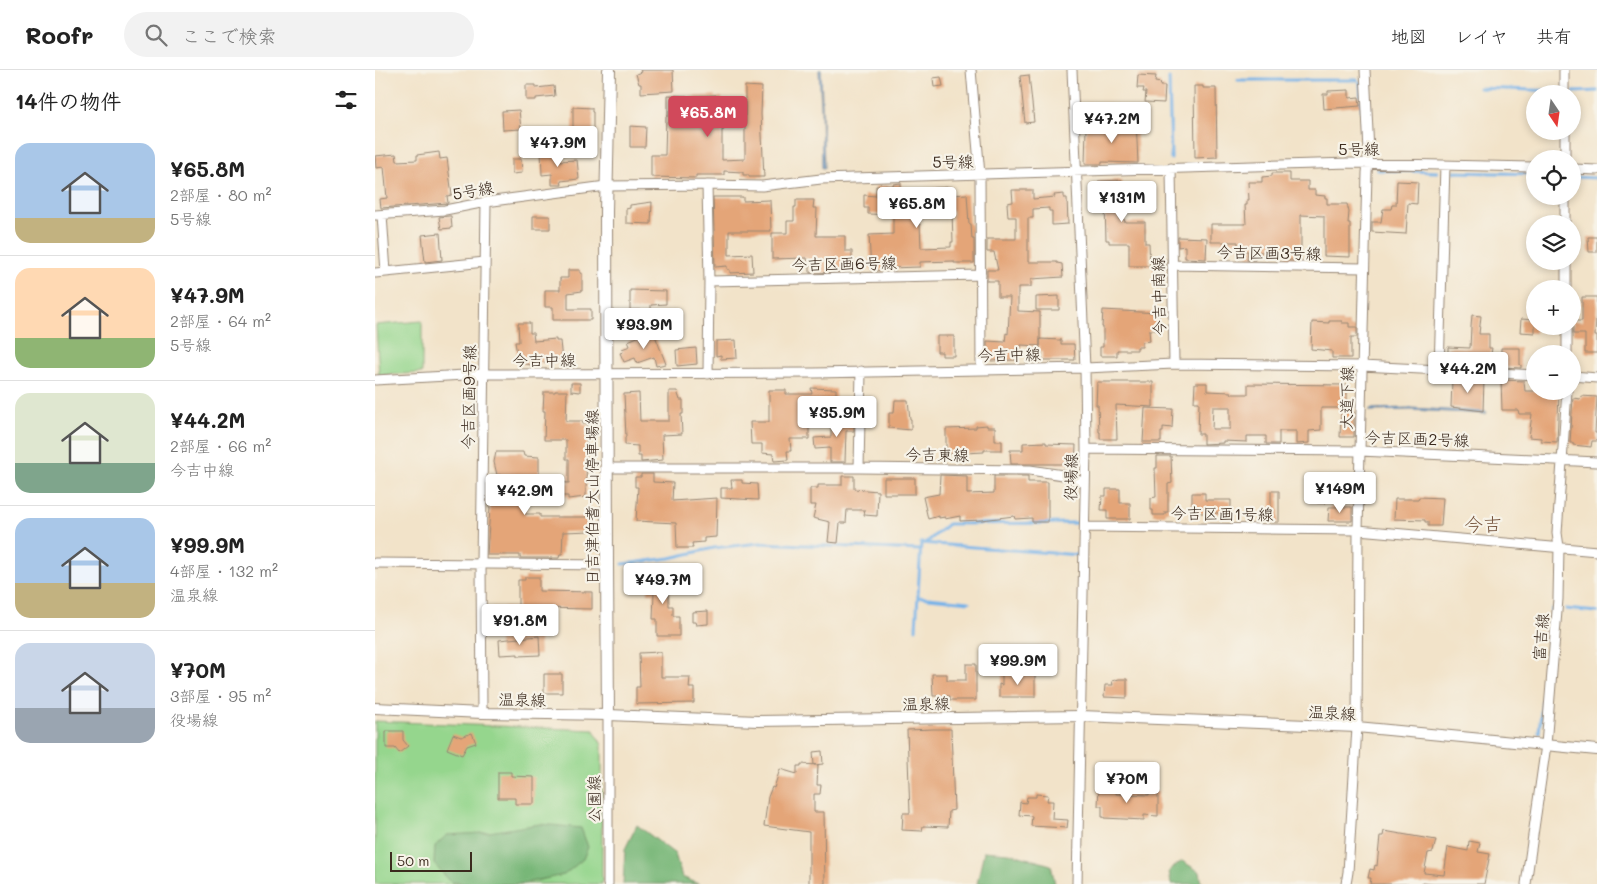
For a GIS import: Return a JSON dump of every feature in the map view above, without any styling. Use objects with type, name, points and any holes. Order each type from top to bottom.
[{"type":"main road","name":"日吉津伯耆大山停車場線","points":[[608,715],[606,186],[609,70]]},
{"type":"street","points":[[971,70],[981,175],[981,370]]},
{"type":"street","name":"役場線","points":[[1072,70],[1085,368],[1086,449],[1077,884]]},
{"type":"street","name":"大道下線","points":[[1346,884],[1357,728],[1357,530],[1367,173],[1369,162],[1365,70]]},
{"type":"street","points":[[1564,70],[1564,85]]},
{"type":"street","name":"5号線","points":[[379,215],[445,210],[486,202],[606,186],[762,186],[821,179],[1369,162],[1526,168]]},
{"type":"street","points":[[1439,370],[1445,164]]},
{"type":"street","name":"今吉中南線","points":[[1171,168],[1174,364]]},
{"type":"street","points":[[1581,169],[1597,170]]},
{"type":"street","points":[[707,185],[708,374]]},
{"type":"street","name":"今吉区画9号線","points":[[482,713],[481,564],[486,202]]},
{"type":"street","points":[[379,215],[386,272]]},
{"type":"street","points":[[375,273],[485,262]]},
{"type":"street","name":"今吉区画3号線","points":[[1172,265],[1364,268]]},
{"type":"street","name":"今吉区画6号線","points":[[709,281],[981,275]]},
{"type":"street","name":"今吉中線","points":[[375,380],[483,374],[708,374],[1085,368],[1174,364],[1362,366],[1526,374]]},
{"type":"street","points":[[859,468],[861,371]]},
{"type":"street","points":[[1581,377],[1597,378]]},
{"type":"street","name":"富吉線","points":[[1525,884],[1545,745],[1558,599],[1559,548],[1557,533],[1566,400]]},
{"type":"street","name":"今吉区画2号線","points":[[1086,449],[1360,450],[1597,462]]},
{"type":"street","name":"今吉東線","points":[[607,468],[1030,470],[1063,475],[1085,483]]},
{"type":"street","name":"今吉区画1号線","points":[[1085,527],[1357,530],[1597,551]]},
{"type":"street","points":[[375,563],[607,565]]},
{"type":"street","name":"温泉線","points":[[375,708],[758,721],[1081,716],[1357,728],[1597,750]]},
{"type":"street","name":"公園線","points":[[608,715],[608,884]]},
{"type":"green space","points":[[422,321],[422,373],[379,375],[376,325]]},
{"type":"green space","points":[[375,721],[594,730],[602,745],[602,884],[375,884]]},
{"type":"green space","points":[[540,824],[581,828],[588,847],[583,859],[564,875],[520,884],[469,884],[451,882],[434,864],[435,846],[447,835],[483,833]]},
{"type":"green space","points":[[637,825],[675,854],[682,877],[699,884],[623,884],[625,849]]},
{"type":"green space","points":[[984,851],[1009,853],[1051,865],[1055,884],[977,884]]},
{"type":"green space","points":[[1182,861],[1200,872],[1202,884],[1171,884],[1169,871]]},
{"type":"water","points":[[819,70],[821,70],[824,168],[822,168]]},
{"type":"water","points":[[1410,408],[1487,412],[1486,414],[1411,410],[1370,411],[1370,409]]},
{"type":"building","points":[[640,70],[673,70],[674,91],[641,93],[641,84],[639,84],[636,74],[641,72]]},
{"type":"building","points":[[1029,75],[1034,122],[1025,123],[1020,76]]},
{"type":"building","points":[[1138,75],[1156,76],[1155,82],[1161,83],[1160,86],[1165,86],[1164,103],[1145,102],[1146,92],[1143,92],[1144,88],[1137,88]]},
{"type":"building","points":[[941,77],[943,86],[934,87],[933,78]]},
{"type":"building","points":[[526,85],[536,85],[536,88],[554,86],[555,96],[526,100]]},
{"type":"building","points":[[745,86],[762,87],[761,114],[764,177],[749,177],[749,175],[743,175],[743,172],[724,171],[724,175],[696,175],[696,178],[651,177],[651,155],[665,155],[668,95],[686,97],[716,95],[715,98],[722,97],[724,130],[722,130],[722,160],[745,159]]},
{"type":"building","points":[[1194,86],[1216,88],[1217,157],[1195,158]]},
{"type":"building","points":[[1349,90],[1349,98],[1359,97],[1360,106],[1324,109],[1323,94],[1328,94],[1328,91]]},
{"type":"building","points":[[573,107],[592,108],[593,147],[585,147],[585,150],[576,150],[576,131],[573,131]]},
{"type":"building","points":[[519,110],[521,129],[503,130],[502,111]]},
{"type":"building","points":[[1136,119],[1138,163],[1102,162],[1102,164],[1085,164],[1086,127],[1118,127],[1118,120]]},
{"type":"building","points":[[630,126],[646,127],[645,147],[630,147]]},
{"type":"building","points":[[541,150],[558,150],[558,161],[577,160],[579,179],[561,181],[562,185],[552,185],[552,174],[542,175]]},
{"type":"building","points":[[439,152],[440,159],[447,158],[452,195],[447,196],[448,203],[381,208],[380,199],[387,198],[384,167],[376,168],[375,156],[396,154],[397,161],[417,160],[417,155]]},
{"type":"building","points":[[512,159],[521,159],[522,173],[512,174]]},
{"type":"building","points":[[1272,173],[1290,173],[1290,181],[1308,181],[1308,190],[1315,190],[1315,195],[1325,196],[1327,204],[1347,204],[1349,212],[1348,223],[1350,223],[1350,257],[1324,256],[1324,216],[1301,215],[1301,260],[1286,260],[1286,252],[1256,252],[1255,260],[1247,260],[1248,251],[1240,251],[1238,242],[1211,242],[1211,224],[1246,224],[1245,205],[1247,205],[1247,200],[1249,200],[1248,182],[1262,182],[1262,177],[1272,176]]},
{"type":"building","points":[[1122,180],[1124,203],[1119,203],[1119,219],[1124,219],[1125,222],[1145,222],[1145,243],[1149,243],[1150,266],[1129,266],[1129,243],[1109,243],[1109,240],[1106,240],[1105,204],[1104,200],[1094,200],[1093,185],[1099,184],[1099,181]]},
{"type":"building","points":[[1397,181],[1418,182],[1417,204],[1408,203],[1406,234],[1372,232],[1372,222],[1381,222],[1383,209],[1391,209],[1392,205],[1396,205]]},
{"type":"building","points":[[901,183],[901,191],[917,191],[921,248],[951,247],[951,242],[953,242],[952,211],[937,211],[936,202],[934,202],[934,188],[951,187],[952,195],[967,194],[969,224],[971,224],[972,239],[974,239],[974,263],[954,263],[954,261],[920,262],[920,267],[889,268],[889,270],[871,271],[869,235],[893,234],[893,215],[868,214],[868,208],[864,208],[864,195],[876,196],[876,186],[893,186],[893,184]]},
{"type":"building","points":[[1012,190],[1033,190],[1033,199],[1055,197],[1054,195],[1064,194],[1064,198],[1067,198],[1068,224],[1052,225],[1052,211],[1049,211],[1049,208],[1033,209],[1033,218],[1028,218],[1028,262],[1057,262],[1062,264],[1063,277],[1031,279],[1031,287],[1018,287],[1018,311],[1040,312],[1040,346],[1021,345],[1021,355],[1016,355],[1016,360],[991,361],[991,352],[987,352],[987,341],[1005,342],[1006,333],[1008,334],[1010,297],[998,297],[998,281],[987,281],[987,270],[998,270],[994,252],[987,252],[987,239],[1016,239],[1016,217],[1008,217],[1007,203],[1013,202]]},
{"type":"building","points":[[713,197],[743,197],[743,201],[770,200],[771,231],[729,231],[729,255],[752,254],[753,272],[730,273],[727,266],[715,267]]},
{"type":"building","points":[[796,200],[814,200],[813,208],[817,208],[816,236],[845,236],[845,251],[852,251],[852,269],[847,269],[846,272],[810,273],[810,265],[807,258],[772,259],[772,233],[787,233],[787,221],[794,221]]},
{"type":"building","points":[[652,202],[651,224],[626,223],[626,209],[630,208],[630,205]]},
{"type":"building","points":[[451,216],[452,228],[441,229],[439,217]]},
{"type":"building","points":[[533,216],[550,216],[550,229],[533,229]]},
{"type":"building","points":[[440,233],[442,260],[425,262],[422,235]]},
{"type":"building","points":[[1178,237],[1207,238],[1206,259],[1185,258],[1185,246],[1178,247]]},
{"type":"building","points":[[1588,237],[1597,237],[1597,252],[1589,252]]},
{"type":"building","points":[[1153,259],[1166,259],[1166,272],[1153,272]]},
{"type":"building","points":[[568,270],[580,270],[580,273],[582,273],[582,291],[568,293],[568,309],[591,309],[591,320],[553,320],[553,307],[545,307],[545,290],[560,290],[560,278],[568,278]]},
{"type":"building","points":[[630,290],[666,291],[666,304],[651,305],[651,310],[630,310]]},
{"type":"building","points":[[1059,296],[1059,310],[1036,310],[1036,297]]},
{"type":"building","points":[[1582,297],[1597,297],[1595,336],[1597,336],[1597,353],[1585,353],[1585,334],[1581,334]]},
{"type":"building","points":[[1103,310],[1159,313],[1158,330],[1149,330],[1150,341],[1142,342],[1142,347],[1137,347],[1137,350],[1117,350],[1117,356],[1100,356],[1100,347],[1103,347]]},
{"type":"building","points":[[1472,315],[1481,316],[1479,334],[1489,334],[1489,348],[1492,348],[1489,366],[1456,364],[1456,362],[1452,361],[1453,356],[1448,356],[1448,347],[1470,348]]},
{"type":"building","points":[[1521,319],[1526,319],[1526,332],[1520,332]]},
{"type":"building","points":[[1329,321],[1342,321],[1342,323],[1349,323],[1349,327],[1357,327],[1357,337],[1351,337],[1351,358],[1332,358],[1332,351],[1311,349],[1312,322],[1329,323]]},
{"type":"building","points":[[518,323],[530,323],[530,333],[533,333],[534,341],[556,339],[556,341],[560,341],[562,361],[531,363],[531,365],[520,363],[521,354],[517,354],[515,342],[519,342]]},
{"type":"building","points":[[654,333],[666,364],[656,366],[654,357],[637,363],[635,358],[624,362],[620,353],[623,352],[622,349],[630,346],[628,341],[640,336],[641,340]]},
{"type":"building","points":[[937,336],[954,336],[954,356],[942,356],[942,352],[937,352]]},
{"type":"building","points":[[1040,339],[1061,340],[1061,344],[1074,344],[1075,360],[1042,360]]},
{"type":"building","points":[[736,340],[737,358],[721,359],[721,355],[716,356],[716,341]]},
{"type":"building","points":[[696,348],[697,364],[677,366],[676,350]]},
{"type":"building","points":[[1501,348],[1520,348],[1521,368],[1501,367]]},
{"type":"building","points":[[1460,377],[1484,379],[1483,411],[1451,407],[1452,380],[1460,381]]},
{"type":"building","points":[[1501,380],[1524,381],[1526,400],[1559,400],[1557,442],[1541,441],[1541,438],[1529,437],[1532,414],[1519,414],[1518,410],[1502,410]]},
{"type":"building","points":[[1097,382],[1153,382],[1153,407],[1116,405],[1117,439],[1100,439],[1098,405],[1096,405]]},
{"type":"building","points":[[571,383],[580,383],[580,392],[571,391]]},
{"type":"building","points":[[1195,383],[1207,383],[1207,391],[1231,392],[1231,394],[1248,394],[1248,384],[1347,385],[1347,408],[1321,408],[1321,430],[1309,431],[1309,443],[1296,444],[1296,431],[1279,431],[1279,444],[1266,444],[1266,436],[1247,436],[1247,442],[1223,441],[1223,443],[1203,444],[1203,434],[1198,434],[1199,402],[1194,402]],"holes":[[[1213,407],[1230,407],[1230,429],[1212,429]]]},
{"type":"building","points":[[811,388],[836,389],[836,412],[809,413],[809,439],[790,439],[791,451],[787,451],[788,460],[774,461],[773,454],[762,453],[762,444],[751,444],[750,422],[769,422],[769,390],[786,390],[786,394],[812,394]]},
{"type":"building","points":[[567,391],[566,421],[583,421],[583,424],[587,424],[586,497],[568,499],[568,496],[550,496],[550,482],[569,483],[569,459],[566,459],[566,440],[544,440],[544,392]]},
{"type":"building","points":[[669,391],[677,391],[680,400],[683,400],[683,414],[681,414],[682,434],[662,435],[663,460],[641,462],[641,456],[638,456],[638,446],[625,445],[624,394],[639,393],[640,421],[669,421]]},
{"type":"building","points":[[1581,396],[1597,397],[1595,433],[1597,433],[1597,441],[1592,441],[1591,447],[1570,443],[1573,400],[1581,400]]},
{"type":"building","points":[[895,400],[908,400],[911,430],[889,428],[889,413],[894,413]]},
{"type":"building","points":[[1145,408],[1173,409],[1172,428],[1163,427],[1161,442],[1143,442]]},
{"type":"building","points":[[1341,412],[1354,412],[1354,437],[1340,437]]},
{"type":"building","points":[[831,415],[854,416],[854,431],[846,431],[845,462],[830,462],[830,448],[815,449],[814,438],[831,437]]},
{"type":"building","points":[[987,425],[987,427],[995,427],[995,441],[1002,441],[1002,450],[946,454],[946,429],[976,428],[976,426]]},
{"type":"building","points":[[1046,442],[1046,444],[1076,445],[1075,464],[1011,464],[1010,450],[1023,450],[1023,443]]},
{"type":"building","points":[[496,452],[523,452],[524,456],[539,457],[539,477],[517,478],[518,496],[524,496],[525,514],[540,514],[540,517],[591,517],[592,531],[563,532],[562,554],[560,554],[559,558],[520,558],[520,555],[487,555],[490,507],[488,497],[502,497],[502,475],[497,475],[494,462]]},
{"type":"building","points":[[1157,456],[1171,456],[1172,483],[1168,484],[1168,512],[1165,512],[1165,515],[1153,515],[1153,510],[1151,510],[1151,498],[1156,497],[1155,468],[1157,468]]},
{"type":"building","points":[[641,474],[653,474],[653,482],[673,483],[672,501],[717,498],[716,537],[704,538],[704,542],[692,543],[693,548],[677,548],[676,523],[636,521],[638,487],[635,487],[635,477],[641,477]]},
{"type":"building","points":[[940,475],[967,476],[967,494],[994,493],[994,476],[1028,476],[1028,482],[1048,482],[1048,522],[1032,522],[1032,518],[1015,519],[1014,516],[960,521],[960,516],[945,519],[945,517],[939,518],[939,516],[928,519],[923,497],[939,494]]},
{"type":"building","points":[[842,476],[854,476],[854,489],[878,491],[877,516],[864,515],[865,510],[847,510],[846,523],[840,523],[838,543],[828,542],[830,522],[813,518],[816,505],[810,505],[810,488],[818,488],[818,485],[842,485]]},
{"type":"building","points":[[884,478],[915,478],[915,494],[884,494]]},
{"type":"building","points":[[731,480],[742,480],[742,483],[757,484],[758,500],[721,498],[721,488],[732,488]]},
{"type":"building","points":[[1106,489],[1120,489],[1120,503],[1130,503],[1130,519],[1107,519],[1107,510],[1101,510],[1102,496],[1106,496]]},
{"type":"building","points":[[1271,491],[1279,491],[1279,522],[1271,522]]},
{"type":"building","points":[[1317,491],[1326,491],[1325,503],[1317,503]]},
{"type":"building","points":[[1192,493],[1205,493],[1205,500],[1231,500],[1231,513],[1192,513]]},
{"type":"building","points":[[1419,497],[1443,498],[1441,526],[1428,526],[1428,522],[1425,522],[1425,520],[1394,519],[1395,499],[1418,499]]},
{"type":"building","points":[[1329,507],[1352,507],[1352,521],[1328,521]]},
{"type":"building","points":[[647,572],[668,572],[669,606],[673,606],[673,616],[679,616],[679,636],[657,636],[657,619],[653,619],[654,593],[648,593]]},
{"type":"building","points":[[525,577],[539,577],[539,591],[592,592],[592,609],[540,608],[540,623],[492,622],[492,607],[518,608],[518,580],[525,580]]},
{"type":"building","points":[[708,611],[708,624],[696,625],[695,622],[692,622],[692,612]]},
{"type":"building","points":[[539,636],[540,655],[500,655],[499,640]]},
{"type":"building","points":[[661,652],[661,677],[690,677],[689,688],[694,688],[694,703],[636,704],[636,687],[640,687],[639,653]]},
{"type":"building","points":[[966,664],[976,664],[976,700],[950,700],[950,696],[933,696],[932,674],[947,674],[947,680],[966,680]]},
{"type":"building","points":[[544,674],[562,674],[562,693],[544,693]]},
{"type":"building","points":[[1002,674],[1035,674],[1035,697],[999,697],[999,684],[1002,685]]},
{"type":"building","points":[[1127,679],[1127,698],[1104,697],[1105,685],[1113,685],[1112,681]]},
{"type":"building","points":[[951,729],[954,810],[949,811],[948,827],[923,826],[922,831],[902,830],[903,813],[910,813],[907,730]]},
{"type":"building","points":[[386,731],[403,731],[403,740],[408,746],[399,753],[395,748],[386,748]]},
{"type":"building","points":[[472,733],[476,743],[467,746],[462,755],[447,749],[453,734],[461,737]]},
{"type":"building","points":[[822,751],[823,764],[814,765],[813,752]]},
{"type":"building","points":[[801,764],[818,765],[817,785],[821,785],[820,794],[814,794],[814,812],[824,812],[825,884],[809,884],[809,832],[764,826],[768,797],[772,787],[774,788],[780,769],[797,774],[797,766],[801,766]]},
{"type":"building","points":[[498,772],[511,772],[511,776],[534,777],[534,804],[515,804],[515,798],[498,798]]},
{"type":"building","points":[[1099,786],[1116,786],[1116,794],[1149,795],[1149,792],[1158,792],[1158,816],[1144,815],[1144,820],[1102,817],[1102,806],[1098,806]]},
{"type":"building","points":[[1036,794],[1048,795],[1047,801],[1053,801],[1052,819],[1068,820],[1067,828],[1031,826],[1032,816],[1019,815],[1020,802],[1026,803],[1027,797],[1036,797]]},
{"type":"building","points":[[1384,831],[1436,840],[1433,852],[1428,853],[1424,873],[1444,875],[1448,847],[1468,851],[1469,841],[1480,843],[1478,852],[1490,854],[1484,884],[1370,884],[1371,878],[1368,878],[1370,869],[1374,870],[1375,865],[1377,866],[1380,836],[1383,836]]},
{"type":"waterway","points":[[1169,78],[1171,159]]},
{"type":"waterway","points":[[1238,80],[1357,80]]},
{"type":"waterway","points":[[1360,82],[1361,96]]},
{"type":"waterway","points":[[1479,88],[1526,90]]},
{"type":"waterway","points":[[1581,92],[1597,91]]},
{"type":"waterway","points":[[1361,101],[1362,113]]},
{"type":"waterway","points":[[1362,120],[1363,144]]},
{"type":"waterway","points":[[1363,150],[1364,156]]},
{"type":"waterway","points":[[1377,170],[1437,172]]},
{"type":"waterway","points":[[1454,172],[1526,174]]},
{"type":"waterway","points":[[1581,177],[1597,178]]},
{"type":"waterway","points":[[926,543],[948,524],[1078,523]]},
{"type":"waterway","points":[[623,564],[670,558],[714,548],[760,543],[920,550]]},
{"type":"waterway","points":[[916,629],[921,543],[1079,555]]},
{"type":"waterway","points":[[918,597],[969,602]]},
{"type":"waterway","points":[[1539,732],[1552,609]]},
{"type":"waterway","points":[[1566,609],[1597,612]]},
{"type":"district","name":"今吉","points":[[1483,523]]}]
